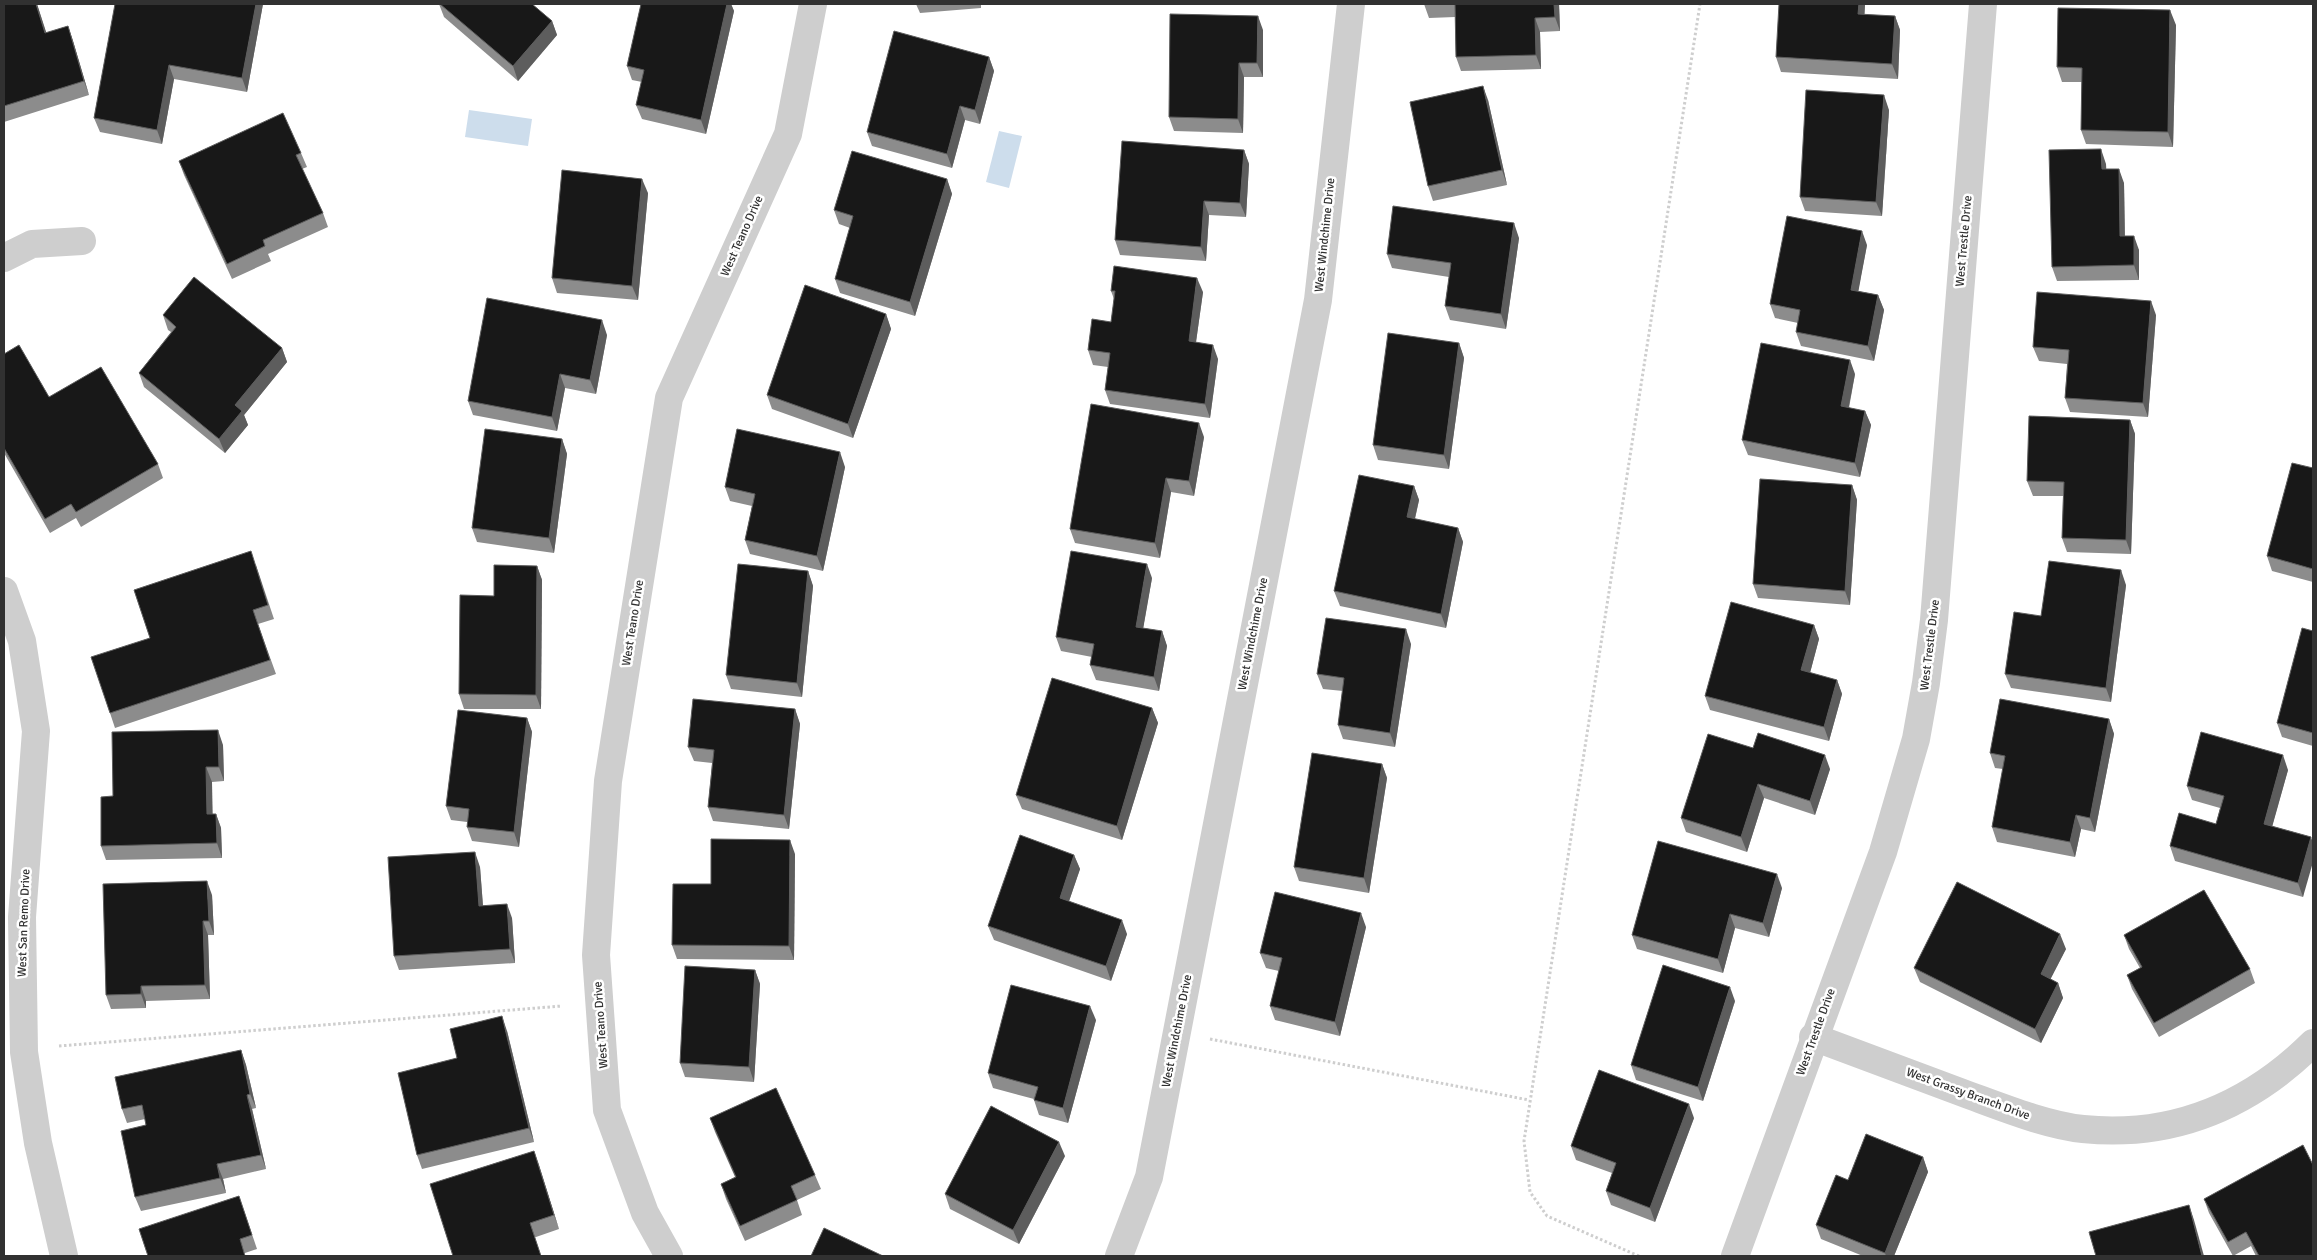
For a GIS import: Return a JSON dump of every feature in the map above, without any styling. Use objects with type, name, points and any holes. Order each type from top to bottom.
[{"type":"street","name":"West Teano Drive","points":[[669,1256],[645,1213],[607,1110],[596,955],[608,781],[670,398],[788,134],[813,4]]},
{"type":"street","name":"West Windchime Drive","points":[[1119,1256],[1149,1177],[1318,300],[1351,4]]},
{"type":"street","name":"West Trestle Drive","points":[[1735,1256],[1882,852],[1916,739],[1934,620],[1982,4]]},
{"type":"street","points":[[4,258],[32,244],[82,241]]},
{"type":"street","name":"West San Remo Drive","points":[[4,591],[22,641],[36,731],[22,917],[24,1052],[38,1142],[64,1256]]},
{"type":"street","name":"West Grassy Branch Drive","points":[[1814,1037],[2018,1113],[2082,1129],[2144,1129],[2196,1118],[2240,1100],[2288,1068],[2313,1044]]},
{"type":"path","points":[[1639,1256],[1547,1216],[1530,1192],[1524,1142],[1700,4]]},
{"type":"path","points":[[58,1046],[562,1006]]},
{"type":"path","points":[[1177,1033],[1529,1100]]},
{"type":"water","points":[[469,110],[532,119],[528,146],[465,137]]},
{"type":"water","points":[[999,131],[1022,136],[1009,188],[986,182]]},
{"type":"building","points":[[4,4],[36,4],[45,33],[68,26],[84,81],[4,106]]},
{"type":"building","points":[[115,4],[256,4],[242,78],[169,65],[157,130],[94,118]]},
{"type":"building","points":[[440,4],[532,4],[552,21],[513,66]]},
{"type":"building","points":[[641,4],[727,4],[701,120],[636,105],[644,70],[627,66]]},
{"type":"building","points":[[1455,4],[1554,4],[1555,17],[1535,18],[1536,55],[1456,57]]},
{"type":"building","points":[[1779,4],[1859,4],[1858,14],[1895,16],[1892,64],[1776,57]]},
{"type":"building","points":[[2058,8],[2170,10],[2168,132],[2081,130],[2082,68],[2057,67]]},
{"type":"building","points":[[1170,14],[1258,16],[1257,63],[1239,63],[1238,119],[1169,117]]},
{"type":"building","points":[[894,31],[989,57],[975,110],[960,106],[947,154],[867,132]]},
{"type":"building","points":[[1483,86],[1502,170],[1428,186],[1410,102]]},
{"type":"building","points":[[1806,90],[1884,95],[1876,202],[1800,197]]},
{"type":"building","points":[[283,113],[301,153],[296,155],[323,213],[263,240],[265,246],[227,264],[179,161]]},
{"type":"building","points":[[1122,141],[1244,150],[1240,203],[1204,201],[1201,247],[1115,240]]},
{"type":"building","points":[[2101,149],[2102,169],[2119,169],[2120,236],[2134,236],[2134,265],[2052,267],[2049,150]]},
{"type":"building","points":[[852,151],[947,179],[910,302],[835,279],[853,216],[834,210]]},
{"type":"building","points":[[562,170],[642,179],[632,286],[552,278]]},
{"type":"building","points":[[1393,206],[1514,223],[1501,314],[1445,306],[1451,263],[1387,254]]},
{"type":"building","points":[[1787,216],[1862,231],[1851,290],[1878,295],[1868,346],[1796,332],[1800,310],[1770,304]]},
{"type":"building","points":[[1114,266],[1197,278],[1189,341],[1213,345],[1205,404],[1105,390],[1110,353],[1088,350],[1092,319],[1111,322],[1115,291],[1111,291]]},
{"type":"building","points":[[194,277],[282,348],[235,405],[242,411],[219,439],[139,373],[176,327],[163,315]]},
{"type":"building","points":[[805,285],[886,314],[848,424],[767,395]]},
{"type":"building","points":[[2037,292],[2151,301],[2143,403],[2065,398],[2069,350],[2033,347]]},
{"type":"building","points":[[487,298],[602,320],[590,380],[560,374],[552,417],[468,401]]},
{"type":"building","points":[[1388,333],[1459,343],[1444,455],[1373,445]]},
{"type":"building","points":[[1761,343],[1850,360],[1841,406],[1865,411],[1855,463],[1742,440]]},
{"type":"building","points":[[19,345],[49,397],[101,367],[158,464],[76,512],[71,504],[45,519],[4,448],[4,354]]},
{"type":"building","points":[[1091,404],[1199,423],[1189,481],[1166,478],[1155,543],[1070,529]]},
{"type":"building","points":[[2029,416],[2130,420],[2126,540],[2062,538],[2064,482],[2027,481]]},
{"type":"building","points":[[485,429],[562,439],[549,538],[472,528]]},
{"type":"building","points":[[737,429],[840,452],[817,556],[745,540],[755,494],[725,487]]},
{"type":"building","points":[[2292,463],[2313,468],[2313,569],[2267,556]]},
{"type":"building","points":[[1359,475],[1414,486],[1407,517],[1458,528],[1441,614],[1334,591]]},
{"type":"building","points":[[1760,479],[1852,485],[1845,591],[1753,584]]},
{"type":"building","points":[[251,551],[268,605],[253,610],[270,660],[110,713],[91,657],[150,638],[134,590]]},
{"type":"building","points":[[1071,551],[1147,564],[1136,627],[1162,631],[1154,677],[1090,665],[1094,644],[1056,637]]},
{"type":"building","points":[[2049,561],[2121,570],[2106,688],[2005,674],[2014,612],[2041,616]]},
{"type":"building","points":[[738,564],[808,571],[797,683],[726,675]]},
{"type":"building","points":[[494,565],[537,566],[536,695],[459,694],[460,595],[494,596]]},
{"type":"building","points":[[1731,602],[1814,625],[1801,670],[1837,680],[1824,727],[1705,696]]},
{"type":"building","points":[[1326,618],[1406,629],[1390,733],[1338,725],[1344,678],[1317,674]]},
{"type":"building","points":[[2302,628],[2313,631],[2313,733],[2277,723]]},
{"type":"building","points":[[1052,678],[1152,708],[1117,826],[1016,795]]},
{"type":"building","points":[[693,699],[795,709],[784,815],[708,807],[714,750],[688,747]]},
{"type":"building","points":[[2000,699],[2109,719],[2090,818],[2076,815],[2070,842],[1992,827],[2005,756],[1990,753]]},
{"type":"building","points":[[458,710],[527,718],[514,832],[467,827],[469,809],[446,806]]},
{"type":"building","points":[[218,730],[219,767],[206,767],[207,814],[216,814],[217,843],[101,846],[101,797],[113,796],[112,732]]},
{"type":"building","points":[[2201,732],[2283,755],[2264,824],[2311,837],[2298,883],[2170,846],[2179,813],[2216,824],[2224,796],[2187,786]]},
{"type":"building","points":[[1758,733],[1825,755],[1810,801],[1758,784],[1741,837],[1681,818],[1708,734],[1753,748]]},
{"type":"building","points":[[1312,753],[1382,764],[1364,878],[1294,867]]},
{"type":"building","points":[[1020,835],[1074,855],[1060,898],[1122,920],[1106,966],[988,926]]},
{"type":"building","points":[[711,839],[790,840],[789,946],[672,945],[673,884],[711,884]]},
{"type":"building","points":[[1658,841],[1777,874],[1763,923],[1730,914],[1718,959],[1632,935]]},
{"type":"building","points":[[475,852],[479,906],[507,904],[510,949],[394,956],[388,857]]},
{"type":"building","points":[[207,881],[209,921],[203,921],[205,985],[141,986],[141,994],[106,995],[103,884]]},
{"type":"building","points":[[1957,882],[2060,934],[2041,974],[2058,983],[2035,1029],[1914,968]]},
{"type":"building","points":[[2204,890],[2250,969],[2154,1023],[2127,975],[2142,967],[2124,935]]},
{"type":"building","points":[[1275,892],[1361,913],[1335,1022],[1270,1006],[1282,958],[1260,953]]},
{"type":"building","points":[[1663,965],[1730,987],[1698,1087],[1631,1065]]},
{"type":"building","points":[[685,966],[755,970],[749,1067],[680,1063]]},
{"type":"building","points":[[1011,985],[1090,1006],[1063,1108],[1034,1100],[1038,1087],[988,1073]]},
{"type":"building","points":[[502,1016],[529,1128],[417,1155],[398,1073],[457,1058],[450,1029]]},
{"type":"building","points":[[241,1050],[250,1094],[247,1095],[261,1155],[217,1164],[220,1178],[135,1197],[121,1131],[146,1125],[142,1105],[122,1109],[115,1077]]},
{"type":"building","points":[[1599,1070],[1689,1104],[1650,1208],[1606,1191],[1616,1163],[1571,1146]]},
{"type":"building","points":[[776,1088],[815,1175],[791,1186],[797,1200],[740,1226],[721,1184],[736,1177],[710,1118]]},
{"type":"building","points":[[991,1106],[1059,1142],[1013,1230],[945,1194]]},
{"type":"building","points":[[1866,1134],[1923,1157],[1885,1253],[1816,1225],[1836,1175],[1848,1180]]},
{"type":"building","points":[[2303,1145],[2313,1165],[2313,1256],[2259,1256],[2246,1232],[2228,1242],[2204,1199]]},
{"type":"building","points":[[534,1151],[554,1215],[530,1223],[541,1256],[453,1256],[430,1184]]},
{"type":"building","points":[[239,1196],[252,1235],[240,1239],[245,1256],[148,1256],[139,1229]]},
{"type":"building","points":[[2189,1205],[2202,1256],[2096,1256],[2089,1232]]},
{"type":"building","points":[[824,1228],[883,1256],[811,1256]]}]
